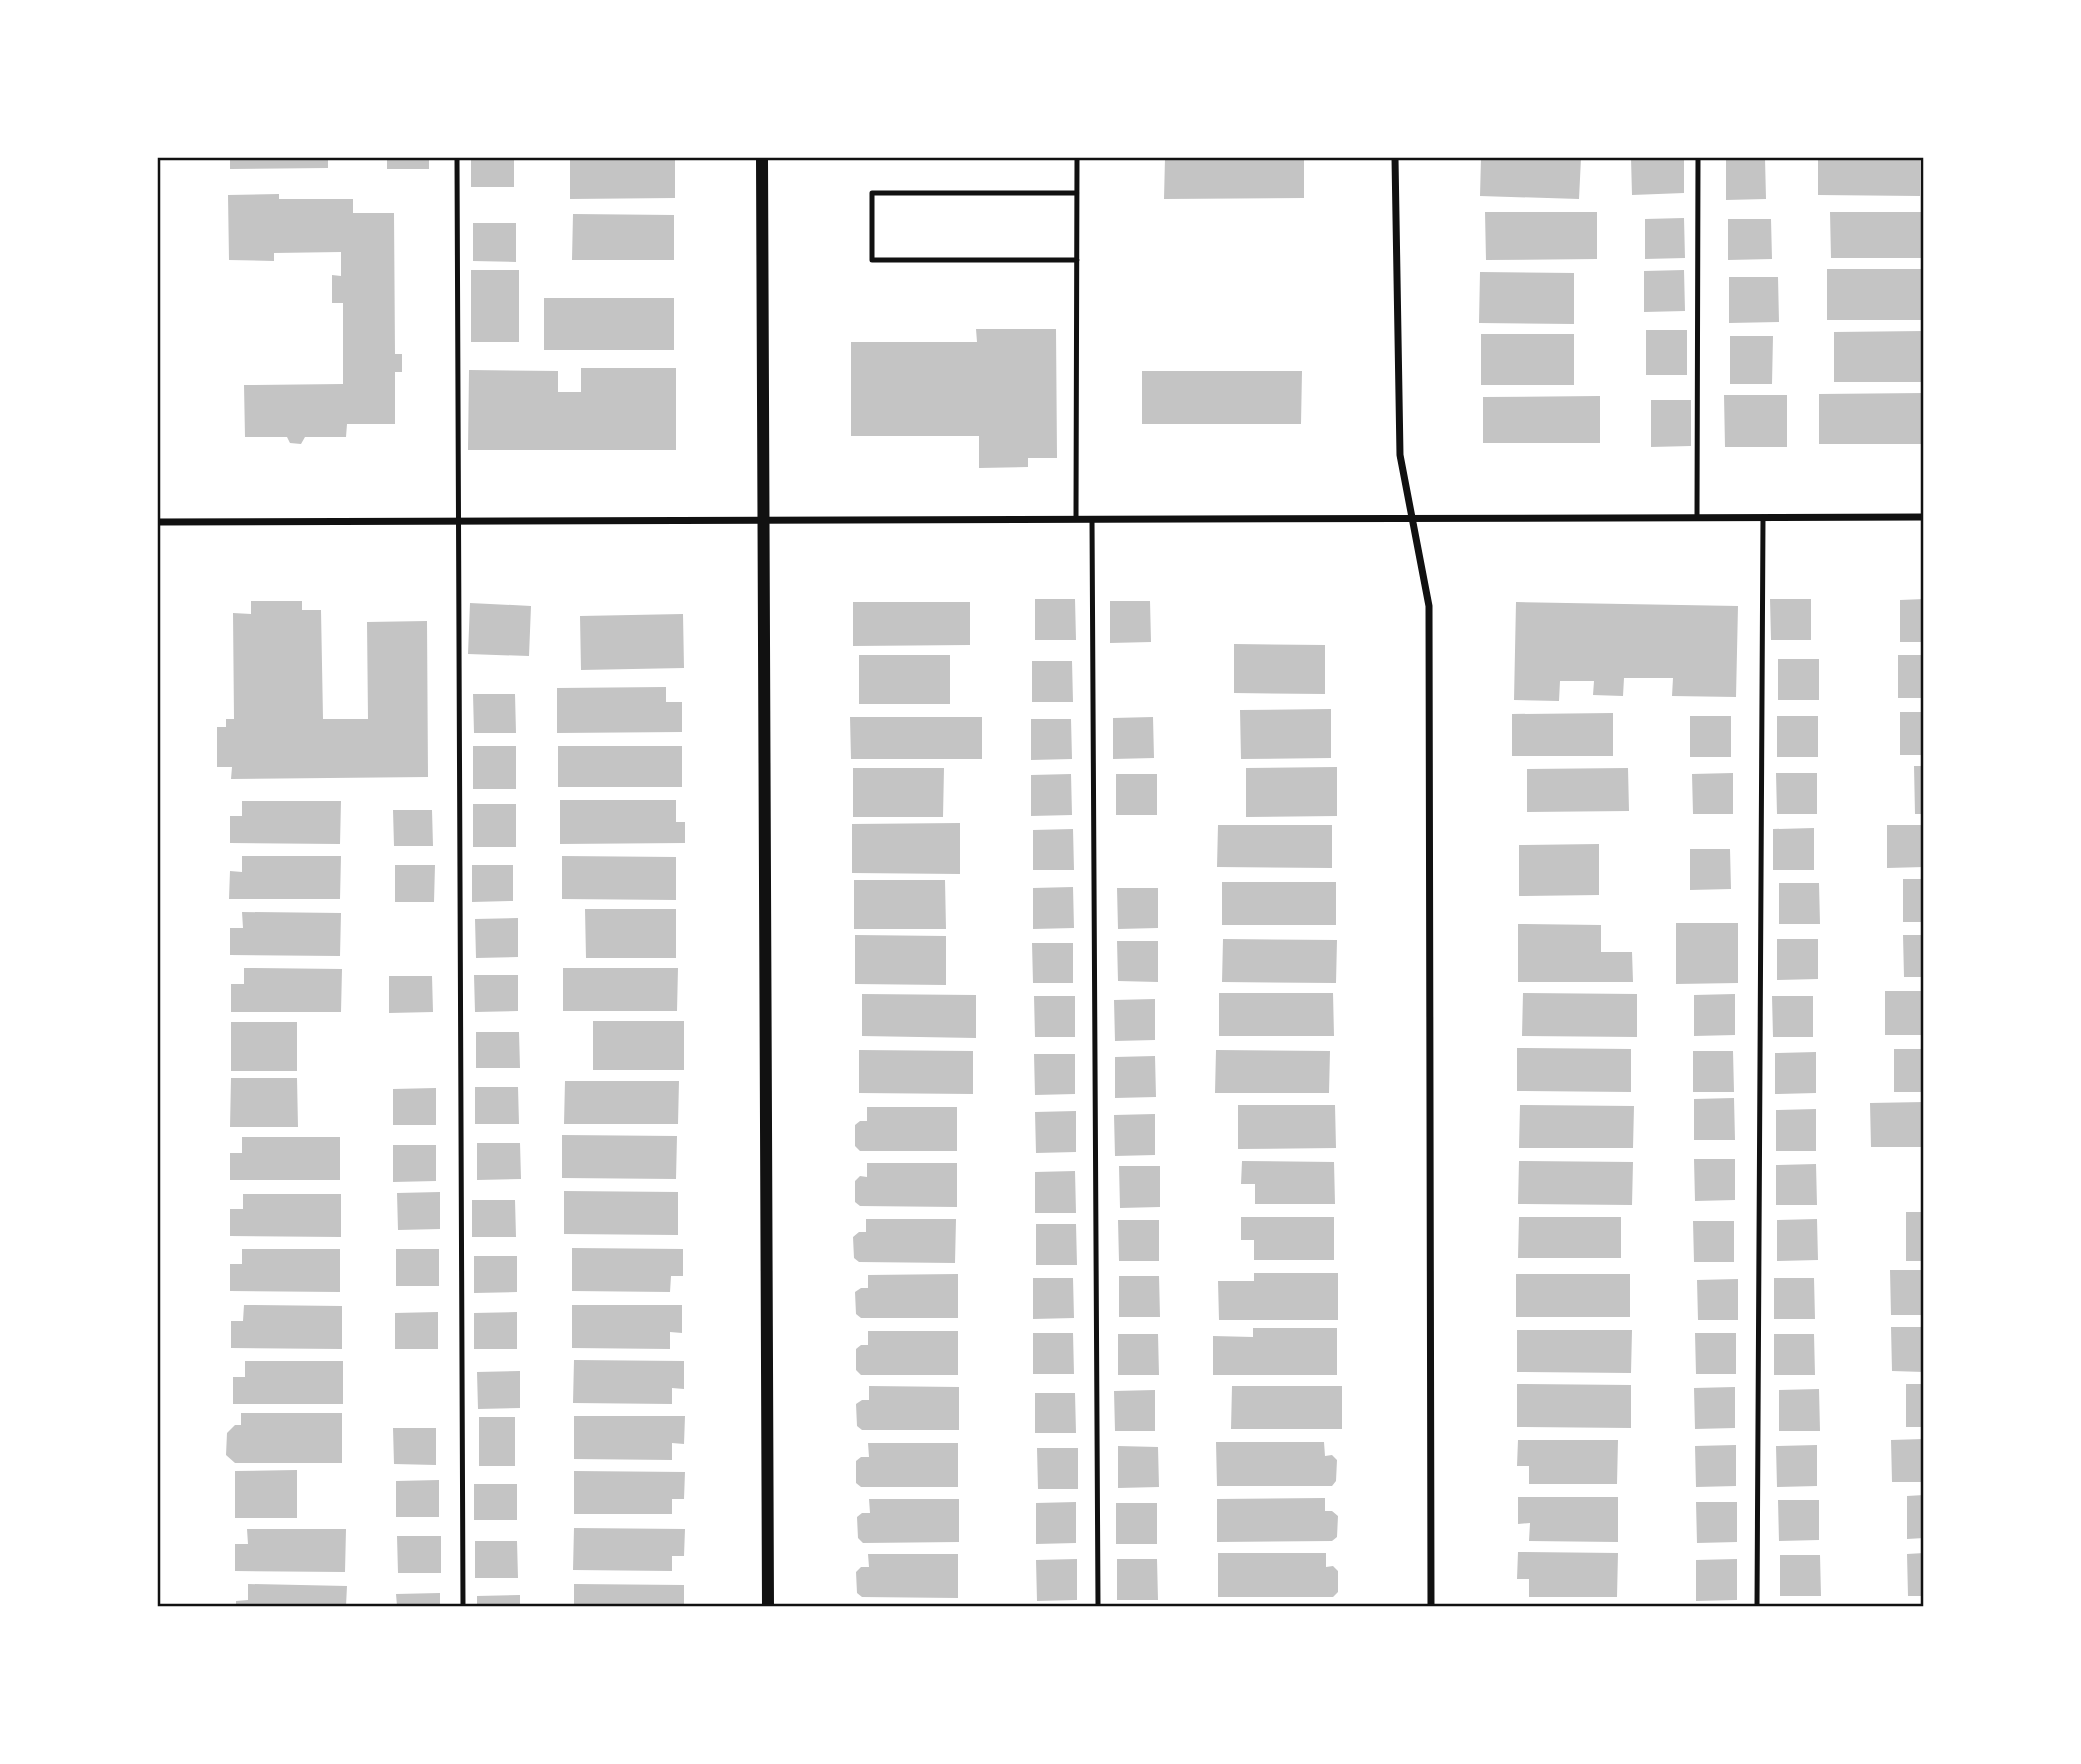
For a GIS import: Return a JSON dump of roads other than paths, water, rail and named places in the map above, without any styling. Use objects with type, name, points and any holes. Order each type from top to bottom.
[{"type":"street","points":[[762,158],[768,1606]]},
{"type":"street","points":[[1395,158],[1400,455],[1429,606],[1431,1606]]},
{"type":"street","points":[[158,522],[1923,517]]},
{"type":"lane","points":[[457,158],[463,1606]]},
{"type":"lane","points":[[1076,519],[1077,158]]},
{"type":"lane","points":[[1697,517],[1698,158]]},
{"type":"lane","points":[[1077,193],[872,193],[872,260],[1077,260]]},
{"type":"lane","points":[[1757,1606],[1763,517]]},
{"type":"lane","points":[[1092,519],[1098,1606]]}]
